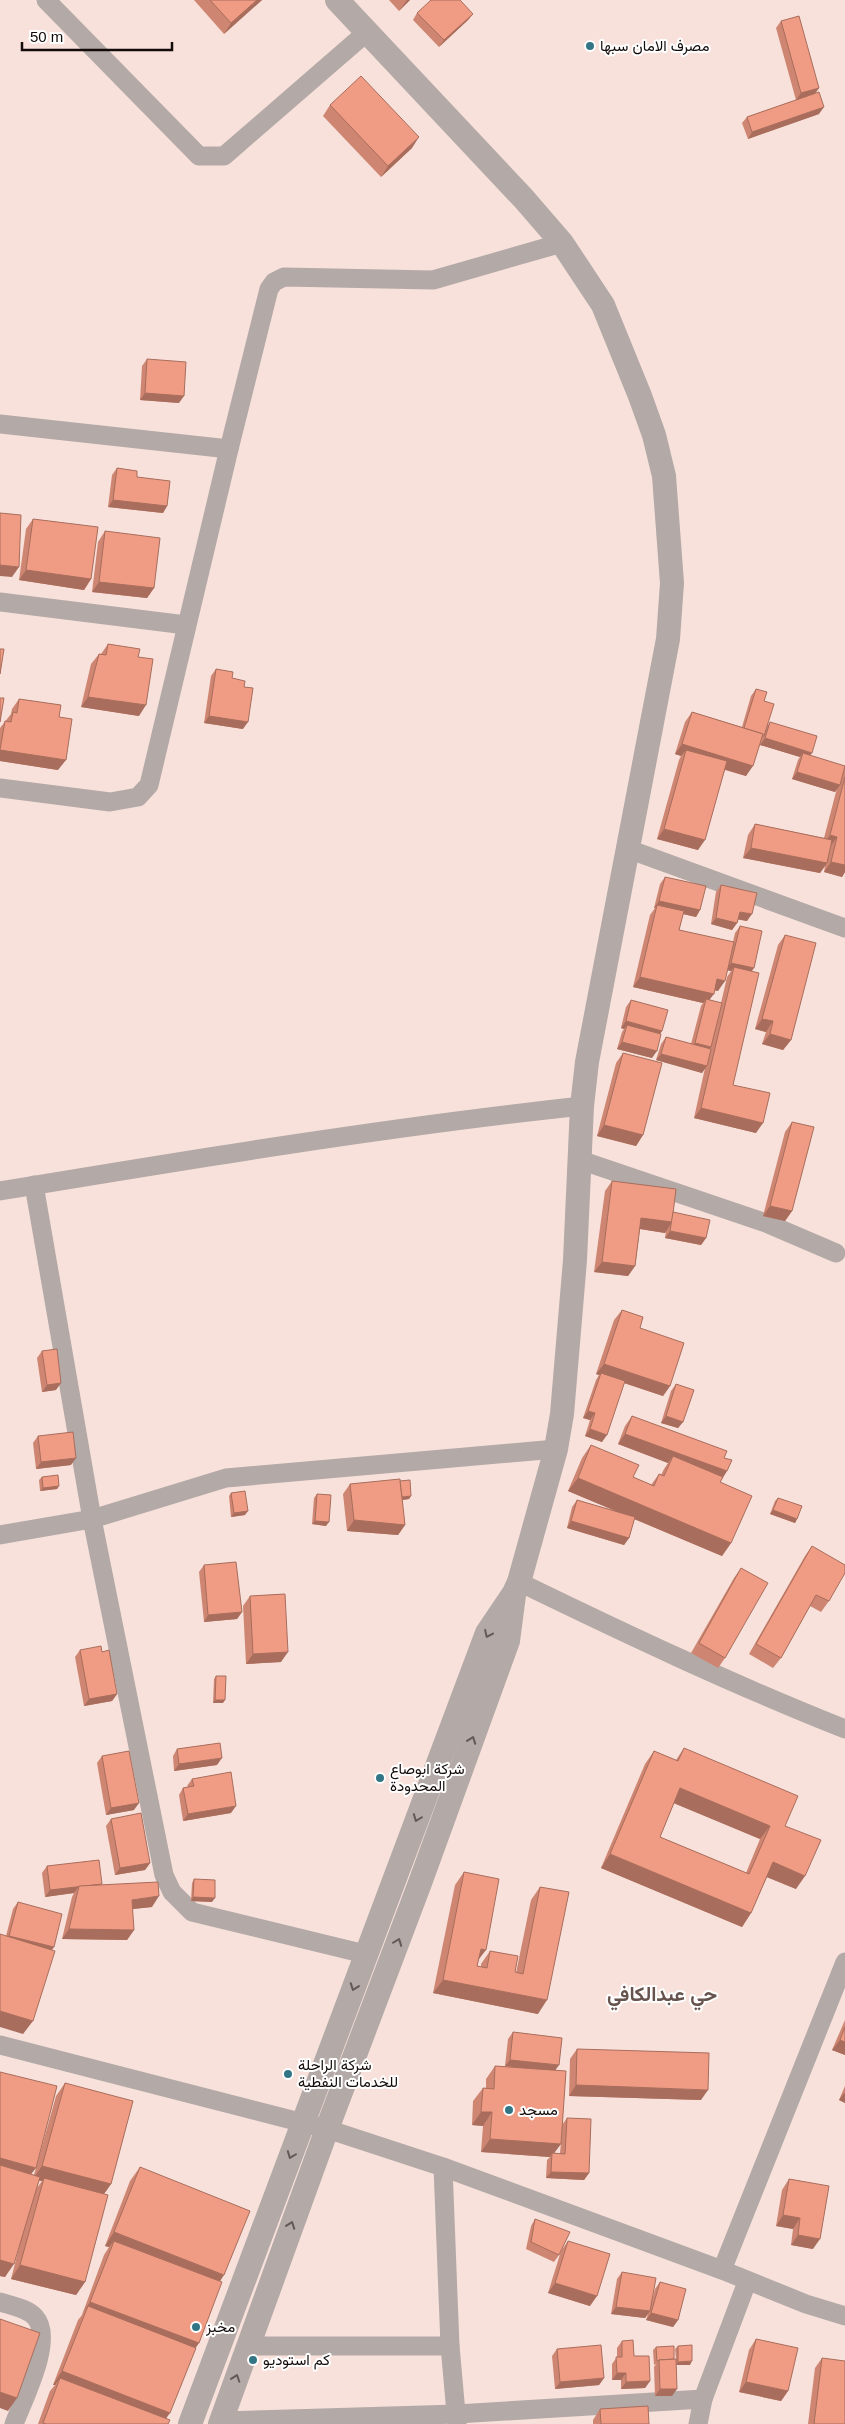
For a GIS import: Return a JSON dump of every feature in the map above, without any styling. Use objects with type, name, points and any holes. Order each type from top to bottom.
[{"type":"street","points":[[46,0],[199,156],[224,156],[367,32]]},
{"type":"street","points":[[337,0],[524,199],[562,243],[603,305],[618,338],[654,435],[664,476],[672,583],[668,639],[587,1062],[582,1106],[572,1299],[562,1414],[556,1449],[517,1587],[508,1641],[411,1909],[247,2346],[221,2423],[457,2419],[703,2399]]},
{"type":"street","points":[[0,788],[110,802],[138,797],[149,784],[228,449],[269,289],[274,282],[284,277],[316,276],[433,280],[562,243]]},
{"type":"street","points":[[0,424],[228,449]]},
{"type":"street","points":[[0,602],[186,625]]},
{"type":"street","points":[[628,849],[845,928]]},
{"type":"street","points":[[0,1191],[250,1150],[494,1115],[582,1106]]},
{"type":"street","points":[[580,1160],[766,1223],[836,1253]]},
{"type":"street","points":[[34,1185],[92,1519],[164,1874],[172,1892],[192,1912],[365,1954]]},
{"type":"street","points":[[0,1535],[92,1519],[226,1478],[556,1449]]},
{"type":"street","points":[[517,1587],[750,1691],[845,1729]]},
{"type":"street","points":[[190,2424],[487,1633],[517,1587]]},
{"type":"street","points":[[722,2270],[845,1962]]},
{"type":"street","points":[[0,2045],[327,2129],[443,2167],[722,2270],[747,2282],[845,2316]]},
{"type":"street","points":[[443,2167],[450,2346],[457,2419]]},
{"type":"street","points":[[698,2424],[703,2399],[747,2282]]},
{"type":"street","points":[[0,2302],[27,2310],[36,2318],[43,2333],[41,2350],[14,2424]]},
{"type":"street","points":[[247,2346],[450,2346]]},
{"type":"building","points":[[210,0],[257,0],[231,23]]},
{"type":"building","points":[[431,0],[460,0],[473,14],[444,40],[417,13]]},
{"type":"building","points":[[799,16],[819,88],[801,93],[781,21]]},
{"type":"building","points":[[361,76],[419,137],[388,166],[330,105]]},
{"type":"building","points":[[819,92],[824,107],[752,132],[747,117]]},
{"type":"building","points":[[147,359],[186,362],[184,396],[145,393]]},
{"type":"building","points":[[117,468],[137,471],[137,477],[170,481],[167,506],[113,500]]},
{"type":"building","points":[[0,513],[21,515],[19,567],[0,565]]},
{"type":"building","points":[[33,519],[98,527],[91,579],[26,570]]},
{"type":"building","points":[[105,531],[160,538],[154,588],[99,582]]},
{"type":"building","points":[[108,644],[140,649],[138,657],[153,659],[146,705],[88,697],[99,654],[106,655]]},
{"type":"building","points":[[0,649],[4,649],[0,674]]},
{"type":"building","points":[[216,669],[233,672],[232,678],[245,681],[244,687],[253,688],[248,722],[209,716]]},
{"type":"building","points":[[756,689],[767,692],[764,701],[774,704],[764,736],[744,728]]},
{"type":"building","points":[[0,698],[4,698],[0,722]]},
{"type":"building","points":[[19,699],[61,705],[59,717],[72,719],[66,760],[0,750],[5,721],[11,722],[13,712],[17,713]]},
{"type":"building","points":[[692,712],[763,734],[753,766],[682,744]]},
{"type":"building","points":[[770,722],[817,736],[812,753],[765,738]]},
{"type":"building","points":[[686,750],[727,761],[705,840],[664,829]]},
{"type":"building","points":[[803,753],[845,766],[840,785],[797,772]]},
{"type":"building","points":[[845,777],[845,865],[831,862],[837,837],[830,835]]},
{"type":"building","points":[[755,824],[832,840],[827,863],[751,848]]},
{"type":"building","points":[[665,877],[706,886],[700,910],[659,901]]},
{"type":"building","points":[[721,885],[757,893],[752,914],[740,912],[737,923],[716,918]]},
{"type":"building","points":[[657,905],[684,911],[679,930],[734,942],[725,981],[717,979],[714,994],[640,977]]},
{"type":"building","points":[[740,926],[762,931],[754,968],[731,963]]},
{"type":"building","points":[[785,935],[816,943],[791,1040],[770,1034],[773,1021],[762,1019]]},
{"type":"building","points":[[734,967],[759,973],[733,1085],[770,1093],[763,1123],[701,1108]]},
{"type":"building","points":[[706,999],[722,1003],[711,1047],[695,1043]]},
{"type":"building","points":[[631,1000],[668,1010],[662,1031],[626,1021]]},
{"type":"building","points":[[627,1025],[661,1034],[657,1051],[622,1042]]},
{"type":"building","points":[[666,1037],[711,1049],[707,1066],[661,1054]]},
{"type":"building","points":[[623,1053],[662,1063],[643,1135],[604,1125]]},
{"type":"building","points":[[792,1122],[814,1127],[792,1211],[770,1206]]},
{"type":"building","points":[[612,1181],[676,1189],[672,1222],[641,1218],[635,1266],[602,1262]]},
{"type":"building","points":[[673,1212],[710,1220],[706,1238],[670,1231]]},
{"type":"building","points":[[622,1310],[643,1317],[640,1328],[684,1343],[670,1386],[604,1364]]},
{"type":"building","points":[[57,1349],[61,1383],[47,1385],[42,1351]]},
{"type":"building","points":[[601,1373],[625,1381],[607,1435],[590,1429],[595,1413],[588,1411]]},
{"type":"building","points":[[676,1384],[694,1390],[683,1422],[666,1416]]},
{"type":"building","points":[[632,1416],[727,1451],[724,1458],[732,1460],[727,1471],[625,1434]]},
{"type":"building","points":[[73,1432],[76,1458],[41,1462],[38,1436]]},
{"type":"building","points":[[591,1445],[639,1465],[633,1477],[654,1486],[659,1474],[664,1476],[673,1456],[723,1477],[720,1482],[752,1496],[731,1543],[578,1478]]},
{"type":"building","points":[[58,1475],[59,1486],[43,1488],[42,1477]]},
{"type":"building","points":[[400,1479],[405,1525],[354,1520],[350,1484]]},
{"type":"building","points":[[410,1480],[411,1496],[402,1497],[400,1481]]},
{"type":"building","points":[[245,1491],[248,1511],[234,1513],[231,1493]]},
{"type":"building","points":[[317,1494],[331,1495],[329,1522],[315,1521]]},
{"type":"building","points":[[778,1498],[802,1506],[797,1519],[773,1510]]},
{"type":"building","points":[[577,1500],[635,1517],[629,1538],[571,1521]]},
{"type":"building","points":[[812,1546],[845,1565],[845,1573],[829,1601],[816,1595],[781,1658],[756,1644]]},
{"type":"building","points":[[236,1562],[242,1612],[208,1615],[204,1565]]},
{"type":"building","points":[[741,1568],[768,1583],[725,1658],[699,1643]]},
{"type":"building","points":[[285,1594],[288,1652],[253,1654],[250,1596]]},
{"type":"building","points":[[101,1646],[102,1652],[109,1650],[117,1694],[89,1699],[80,1650]]},
{"type":"building","points":[[216,1676],[226,1676],[225,1700],[215,1700]]},
{"type":"building","points":[[220,1743],[222,1758],[179,1764],[177,1749]]},
{"type":"building","points":[[684,1748],[798,1796],[785,1826],[821,1840],[805,1876],[773,1862],[751,1913],[610,1854],[654,1751],[678,1761]],"holes":[[[680,1788],[770,1826],[749,1874],[660,1837]]]},
{"type":"building","points":[[129,1751],[139,1803],[111,1808],[102,1756]]},
{"type":"building","points":[[231,1772],[236,1806],[188,1814],[183,1788],[194,1786],[192,1779]]},
{"type":"building","points":[[141,1813],[150,1863],[120,1868],[111,1819]]},
{"type":"building","points":[[99,1860],[102,1884],[50,1890],[47,1866]]},
{"type":"building","points":[[464,1872],[499,1879],[486,1950],[481,1949],[477,1966],[487,1968],[490,1951],[518,1956],[515,1972],[523,1974],[540,1887],[569,1892],[547,2000],[443,1980]]},
{"type":"building","points":[[194,1879],[215,1880],[215,1898],[193,1897]]},
{"type":"building","points":[[158,1882],[159,1896],[132,1900],[134,1930],[69,1929],[79,1886]]},
{"type":"building","points":[[18,1902],[62,1914],[54,1947],[9,1936]]},
{"type":"building","points":[[0,1934],[55,1951],[33,2021],[0,2011]]},
{"type":"building","points":[[845,2027],[845,2042],[840,2040]]},
{"type":"building","points":[[513,2032],[562,2038],[559,2065],[510,2060]]},
{"type":"building","points":[[577,2049],[709,2053],[708,2090],[576,2085]]},
{"type":"building","points":[[495,2066],[566,2071],[561,2144],[490,2139],[492,2112],[481,2112],[483,2088],[494,2089]]},
{"type":"building","points":[[0,2072],[57,2086],[36,2168],[0,2158]]},
{"type":"building","points":[[65,2083],[133,2101],[111,2184],[42,2166]]},
{"type":"building","points":[[567,2118],[591,2119],[589,2173],[551,2172],[552,2153],[565,2154]]},
{"type":"building","points":[[0,2165],[40,2177],[14,2264],[0,2260]]},
{"type":"building","points":[[140,2167],[250,2211],[224,2275],[114,2232]]},
{"type":"building","points":[[44,2178],[108,2195],[85,2282],[20,2265]]},
{"type":"building","points":[[789,2179],[829,2186],[820,2239],[798,2235],[800,2218],[783,2215]]},
{"type":"building","points":[[535,2219],[570,2232],[559,2255],[531,2242]]},
{"type":"building","points":[[114,2241],[222,2282],[199,2343],[90,2302]]},
{"type":"building","points":[[568,2241],[610,2254],[597,2296],[555,2283]]},
{"type":"building","points":[[622,2272],[656,2278],[650,2311],[616,2307]]},
{"type":"building","points":[[660,2282],[686,2289],[678,2320],[651,2313]]},
{"type":"building","points":[[88,2306],[196,2348],[170,2413],[62,2371]]},
{"type":"building","points":[[0,2319],[40,2333],[17,2398],[0,2392]]},
{"type":"building","points":[[756,2339],[798,2348],[788,2391],[746,2382]]},
{"type":"building","points":[[633,2340],[634,2356],[649,2356],[650,2381],[626,2382],[626,2373],[617,2373],[616,2357],[622,2357],[622,2341]]},
{"type":"building","points":[[601,2345],[604,2378],[560,2382],[557,2349]]},
{"type":"building","points":[[692,2345],[692,2361],[678,2362],[678,2346]]},
{"type":"building","points":[[674,2346],[674,2359],[657,2361],[656,2347]]},
{"type":"building","points":[[822,2358],[845,2361],[845,2424],[814,2424]]},
{"type":"building","points":[[676,2359],[677,2389],[660,2389],[659,2360]]},
{"type":"building","points":[[60,2378],[170,2420],[168,2424],[43,2423]]},
{"type":"building","points":[[648,2406],[649,2424],[601,2424],[600,2409]]},
{"type":"place","name":"مصرف الامان سبها","points":[[590,46]]},
{"type":"place","name":"شركة ابوصاع المحدودة","points":[[380,1778]]},
{"type":"place","name":"شركة الراحلة للخدمات النفطية","points":[[288,2074]]},
{"type":"place","name":"مسجد","points":[[509,2110]]},
{"type":"place","name":"مخبز","points":[[196,2327]]},
{"type":"place","name":"كم استوديو","points":[[253,2360]]},
{"type":"district","name":"حي عبدالكافي","points":[[662,1994]]}]
